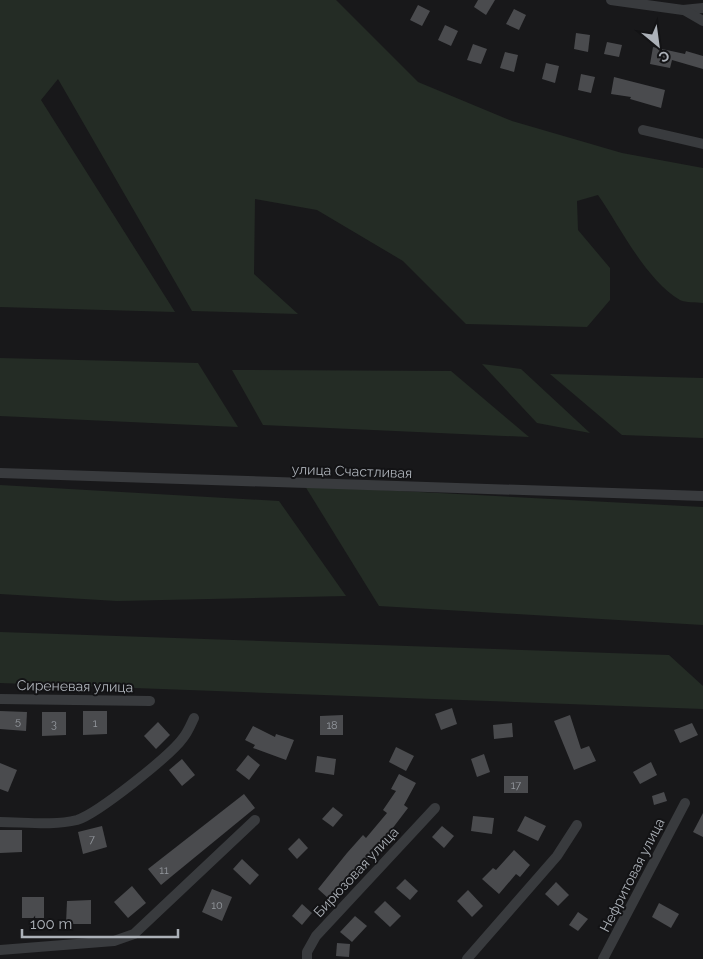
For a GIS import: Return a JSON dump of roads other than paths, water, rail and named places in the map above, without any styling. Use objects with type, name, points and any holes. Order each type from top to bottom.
[{"type":"street","points":[[611,0],[683,10],[703,8]]},
{"type":"street","points":[[683,10],[703,21]]},
{"type":"street","points":[[643,130],[703,144]]},
{"type":"street","name":"улица Счастливая","points":[[0,473],[703,496]]},
{"type":"street","name":"Сиреневая улица","points":[[0,699],[150,701]]},
{"type":"street","points":[[0,822],[65,822],[79,819],[96,811],[136,780],[183,739],[194,718]]},
{"type":"street","name":"Нефритовая улица","points":[[603,959],[684,803]]},
{"type":"street","name":"Бирюзовая улица","points":[[307,959],[307,952],[316,936],[434,808]]},
{"type":"street","points":[[0,950],[114,941],[134,934],[254,820]]},
{"type":"street","points":[[467,959],[557,856],[577,825]]}]
